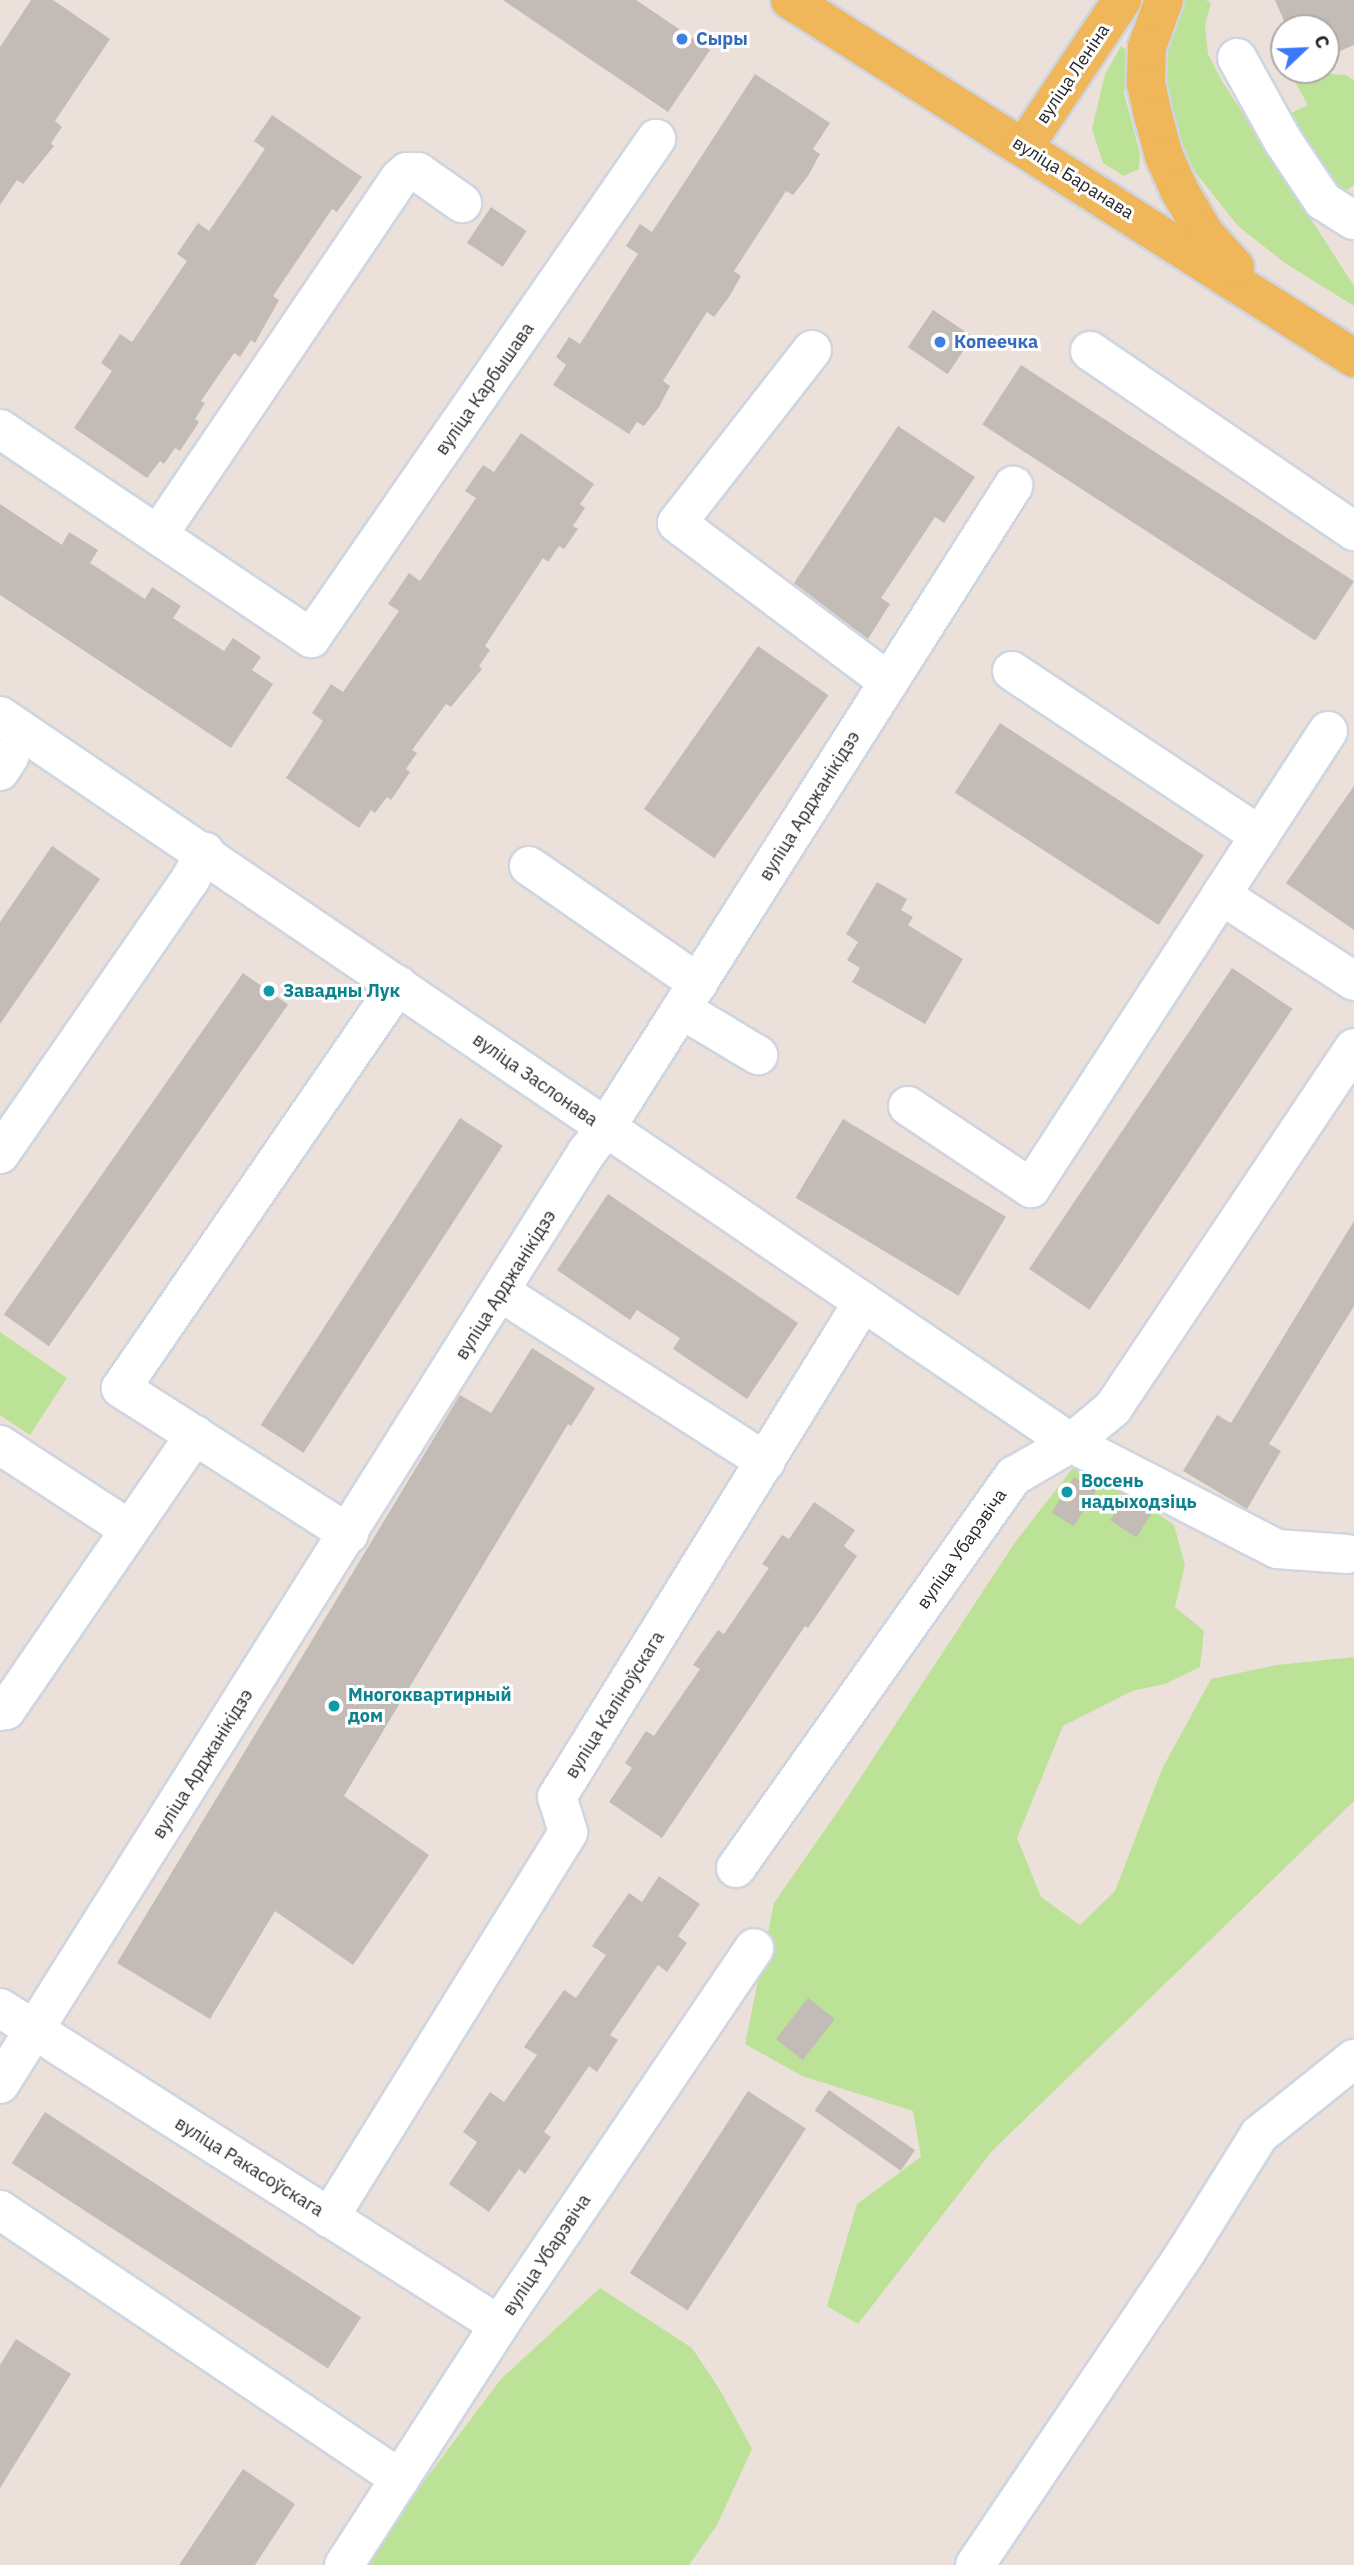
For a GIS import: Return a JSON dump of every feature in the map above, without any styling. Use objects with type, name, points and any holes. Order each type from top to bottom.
[{"type":"main road","name":"вуліца Баранава","points":[[790,0],[1265,299],[1354,358]]},
{"type":"main road","name":"вуліца Леніна","points":[[1024,147],[1122,0]]},
{"type":"main road","points":[[1164,0],[1147,47],[1146,83],[1164,156],[1179,190],[1205,234],[1265,299]]},
{"type":"street","points":[[1237,58],[1283,141],[1323,201],[1354,220]]},
{"type":"street","name":"вуліца Карбышава","points":[[158,535],[312,638],[656,139]]},
{"type":"street","points":[[0,429],[158,535],[400,178],[407,172],[418,172],[463,203]]},
{"type":"street","points":[[812,350],[677,523],[889,682]]},
{"type":"street","points":[[1090,351],[1354,531]]},
{"type":"street","name":"вуліца Арджанікідзэ","points":[[0,2084],[502,1293],[587,1153],[606,1129],[1013,486]]},
{"type":"street","points":[[1012,671],[1260,836]]},
{"type":"street","name":"вуліца Заслонава","points":[[0,716],[205,852],[606,1129],[1071,1443],[1278,1549],[1347,1554]]},
{"type":"street","points":[[908,1106],[1031,1188],[1328,731]]},
{"type":"street","points":[[0,1154],[190,880],[205,852]]},
{"type":"street","points":[[528,866],[690,996],[758,1055]]},
{"type":"street","points":[[1221,895],[1354,981]]},
{"type":"street","points":[[349,1534],[121,1388],[398,985]]},
{"type":"street","name":"вуліца Убарэвіча","points":[[736,1868],[1014,1476],[1071,1443],[1113,1408],[1354,1048]]},
{"type":"street","points":[[502,1293],[766,1462]]},
{"type":"street","name":"вуліца Каліноўскага","points":[[329,2218],[568,1832],[558,1797],[863,1303]]},
{"type":"street","points":[[0,1711],[6,1710],[195,1435]]},
{"type":"street","points":[[0,1445],[129,1529]]},
{"type":"street","name":"вуліца Убарэвіча","points":[[344,2565],[499,2325],[754,1948]]},
{"type":"street","name":"вуліца Ракасоўскага","points":[[0,2008],[499,2325]]},
{"type":"street","points":[[975,2565],[1186,2252],[1258,2135],[1354,2059]]},
{"type":"street","points":[[0,2210],[400,2479]]},
{"type":"green space","points":[[1182,0],[1206,0],[1211,3],[1205,25],[1208,54],[1222,81],[1354,286],[1354,306],[1285,263],[1238,226],[1195,172],[1175,127],[1165,86],[1166,57],[1175,13]]},
{"type":"green space","points":[[1121,46],[1130,53],[1124,93],[1140,154],[1139,169],[1124,176],[1103,163],[1092,129],[1105,74]]},
{"type":"green space","points":[[1340,75],[1354,80],[1354,185],[1342,194],[1332,194],[1289,114],[1308,105],[1296,84],[1340,84]]},
{"type":"green space","points":[[0,1332],[67,1378],[30,1435],[0,1415]]},
{"type":"green space","points":[[1080,1459],[1174,1525],[1185,1565],[1175,1607],[1204,1631],[1200,1667],[1165,1684],[1132,1691],[1063,1726],[1017,1838],[1041,1897],[1080,1925],[1115,1891],[1162,1769],[1211,1679],[1277,1665],[1354,1657],[1354,1801],[992,2151],[858,2324],[827,2306],[857,2204],[921,2157],[913,2111],[802,2076],[745,2044],[774,1903],[847,1798],[1016,1541]]},
{"type":"green space","points":[[600,2288],[692,2348],[720,2390],[752,2449],[717,2525],[689,2565],[361,2565],[501,2379]]},
{"type":"building","points":[[31,0],[53,0],[110,39],[55,121],[62,127],[51,143],[54,146],[23,184],[17,180],[0,205],[0,47]]},
{"type":"building","points":[[503,0],[636,0],[710,50],[668,112]]},
{"type":"building","points":[[1275,0],[1354,0],[1354,45],[1340,51],[1340,14],[1281,14]]},
{"type":"building","points":[[755,74],[830,123],[813,149],[820,154],[793,195],[786,191],[734,271],[741,276],[729,297],[714,317],[707,312],[663,381],[670,386],[659,407],[644,426],[637,422],[629,434],[553,385],[566,365],[556,357],[569,337],[580,344],[638,254],[626,246],[640,224],[652,232]]},
{"type":"building","points":[[272,115],[362,177],[337,212],[332,209],[273,296],[279,300],[255,343],[251,340],[240,357],[234,353],[201,401],[205,403],[195,419],[199,422],[180,451],[175,448],[164,464],[160,461],[147,478],[74,428],[112,371],[101,363],[120,334],[132,342],[187,261],[177,254],[198,223],[209,231],[265,149],[254,141]]},
{"type":"building","points":[[491,207],[527,231],[503,267],[467,243]]},
{"type":"building","name":"Копеечка","points":[[933,310],[973,337],[948,374],[908,347]]},
{"type":"building","points":[[1021,365],[1354,581],[1315,641],[982,425]]},
{"type":"building","points":[[898,426],[975,477],[944,523],[935,517],[881,598],[890,604],[868,639],[794,583]]},
{"type":"building","points":[[521,433],[594,484],[580,504],[585,508],[573,526],[578,529],[564,549],[559,546],[548,562],[543,558],[485,646],[490,650],[479,666],[482,669],[451,707],[446,704],[412,750],[417,753],[406,769],[410,772],[391,800],[387,797],[375,813],[371,810],[359,828],[286,778],[323,721],[312,713],[331,684],[343,692],[399,611],[388,604],[409,573],[420,581],[476,498],[465,491],[483,465],[494,472]]},
{"type":"building","points":[[0,504],[62,545],[69,532],[98,550],[90,563],[145,599],[152,587],[181,606],[173,618],[224,651],[233,638],[261,657],[252,670],[273,684],[231,748],[0,595]]},
{"type":"building","points":[[758,646],[828,695],[714,858],[644,809]]},
{"type":"building","points":[[1000,723],[1204,855],[1159,925],[955,793]]},
{"type":"building","points":[[1354,786],[1354,930],[1286,883]]},
{"type":"building","points":[[52,846],[100,879],[0,1024],[0,922]]},
{"type":"building","points":[[877,882],[907,899],[901,910],[913,917],[908,925],[963,959],[925,1024],[852,982],[860,968],[847,960],[858,942],[846,934]]},
{"type":"building","points":[[1232,968],[1293,1009],[1090,1310],[1029,1269]]},
{"type":"building","points":[[243,973],[288,1005],[49,1346],[4,1315]]},
{"type":"building","points":[[460,1118],[503,1146],[303,1453],[261,1425]]},
{"type":"building","points":[[843,1119],[1006,1217],[958,1296],[796,1198]]},
{"type":"building","points":[[608,1194],[798,1323],[747,1399],[673,1349],[680,1338],[637,1310],[630,1320],[557,1270]]},
{"type":"building","points":[[1354,1221],[1354,1306],[1269,1444],[1281,1451],[1247,1509],[1183,1471],[1217,1415],[1231,1423]]},
{"type":"building","name":"Многоквартирный дом","points":[[532,1348],[595,1388],[571,1426],[568,1424],[344,1796],[429,1855],[353,1965],[275,1911],[210,2019],[117,1963],[460,1395],[491,1413]]},
{"type":"building","points":[[1074,1477],[1096,1491],[1074,1526],[1052,1513]]},
{"type":"building","points":[[1126,1496],[1152,1513],[1136,1537],[1110,1520]]},
{"type":"building","points":[[814,1502],[855,1530],[844,1546],[857,1556],[808,1628],[805,1626],[662,1838],[609,1802],[632,1768],[625,1763],[646,1731],[654,1736],[700,1669],[693,1665],[718,1630],[724,1634],[769,1568],[762,1564],[782,1535],[789,1539]]},
{"type":"building","points":[[659,1876],[700,1904],[678,1936],[687,1943],[667,1972],[658,1965],[610,2035],[618,2040],[597,2072],[589,2066],[544,2132],[551,2137],[525,2174],[519,2169],[489,2212],[449,2184],[477,2142],[463,2132],[490,2092],[504,2102],[537,2055],[524,2047],[564,1990],[576,1998],[606,1955],[592,1946],[629,1893],[642,1902]]},
{"type":"building","points":[[808,1998],[835,2019],[803,2060],[776,2039]]},
{"type":"building","points":[[829,2090],[915,2150],[901,2171],[815,2110]]},
{"type":"building","points":[[748,2091],[806,2129],[688,2311],[630,2273]]},
{"type":"building","points":[[45,2112],[361,2317],[328,2368],[12,2163]]},
{"type":"building","points":[[16,2339],[71,2374],[0,2488],[0,2365]]},
{"type":"building","points":[[243,2469],[295,2504],[255,2565],[179,2565]]},
{"type":"place","name":"Сыры","points":[[682,39]]},
{"type":"place","name":"Копеечка","points":[[940,342]]},
{"type":"place","name":"Завадны Лук","points":[[269,991]]},
{"type":"place","name":"Восень надыходзіць","points":[[1067,1492]]},
{"type":"place","name":"Многоквартирный дом","points":[[334,1706]]}]
